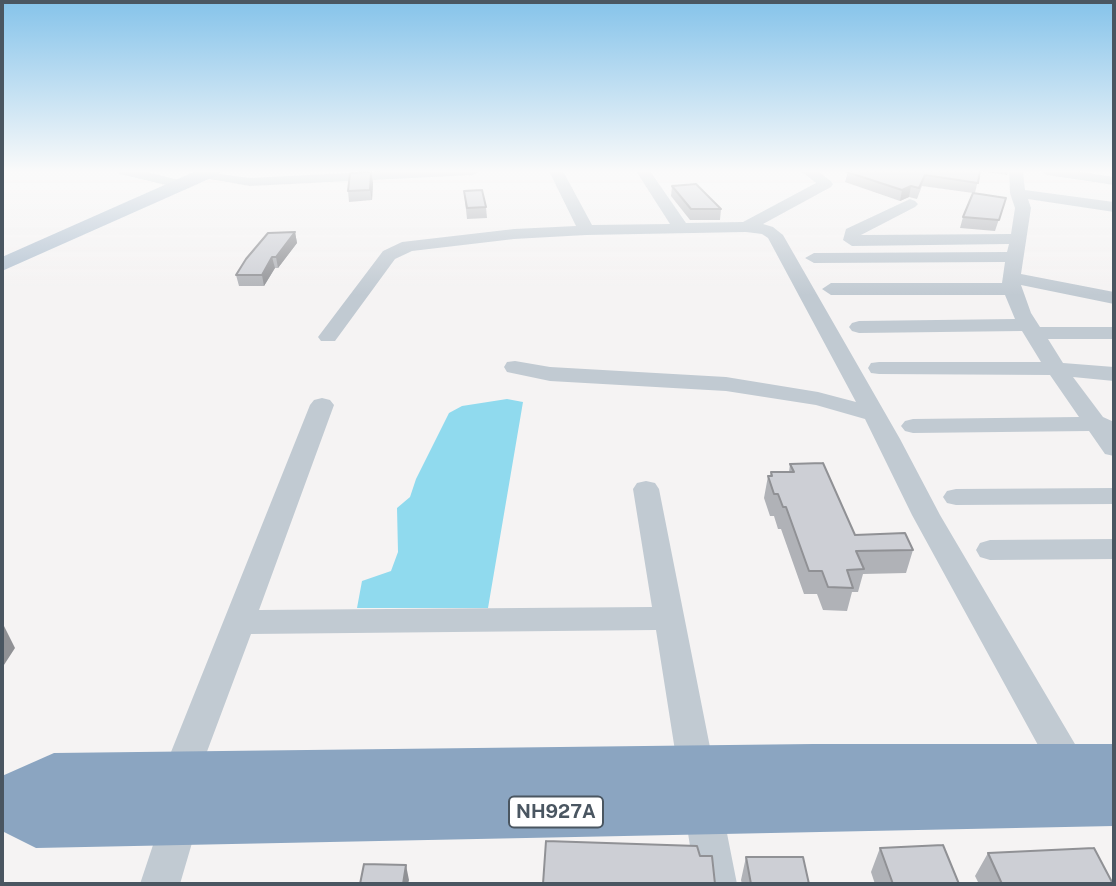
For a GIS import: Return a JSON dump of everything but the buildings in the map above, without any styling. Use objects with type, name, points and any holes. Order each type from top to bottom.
[{"type":"highway","name":"NH927A","points":[[3,802],[36,822],[180,798],[698,789],[1092,767]]},
{"type":"highway","name":"NH927A","points":[[698,789],[1114,802]]},
{"type":"main road","points":[[6,260],[114,212]]},
{"type":"street","points":[[577,212],[586,230]]},
{"type":"street","points":[[671,212],[681,228]]},
{"type":"street","points":[[746,227],[774,212]]},
{"type":"street","points":[[862,257],[851,240],[852,233],[893,212]]},
{"type":"street","points":[[1022,212],[1012,284],[1030,329],[1056,369],[1104,424],[1114,449]]},
{"type":"street","points":[[328,337],[389,255],[418,244],[586,230],[746,227],[767,230],[780,240],[926,515],[1092,767]]},
{"type":"street","points":[[851,240],[1017,248]]},
{"type":"street","points":[[814,258],[1017,248]]},
{"type":"street","points":[[831,289],[1012,284],[1114,298]]},
{"type":"street","points":[[859,327],[1114,332]]},
{"type":"street","points":[[515,367],[550,374],[738,386],[818,399],[872,414]]},
{"type":"street","points":[[879,368],[1056,369],[1114,374]]},
{"type":"street","points":[[160,884],[180,798],[239,622],[322,405]]},
{"type":"street","points":[[913,426],[1104,424]]},
{"type":"street","points":[[646,489],[717,884]]},
{"type":"street","points":[[956,497],[1114,496]]},
{"type":"street","points":[[990,550],[1114,549]]},
{"type":"street","points":[[239,622],[668,618]]},
{"type":"water","points":[[507,399],[523,402],[488,608],[357,608],[362,581],[391,571],[398,552],[397,508],[410,497],[416,479],[449,413],[462,406]]}]
